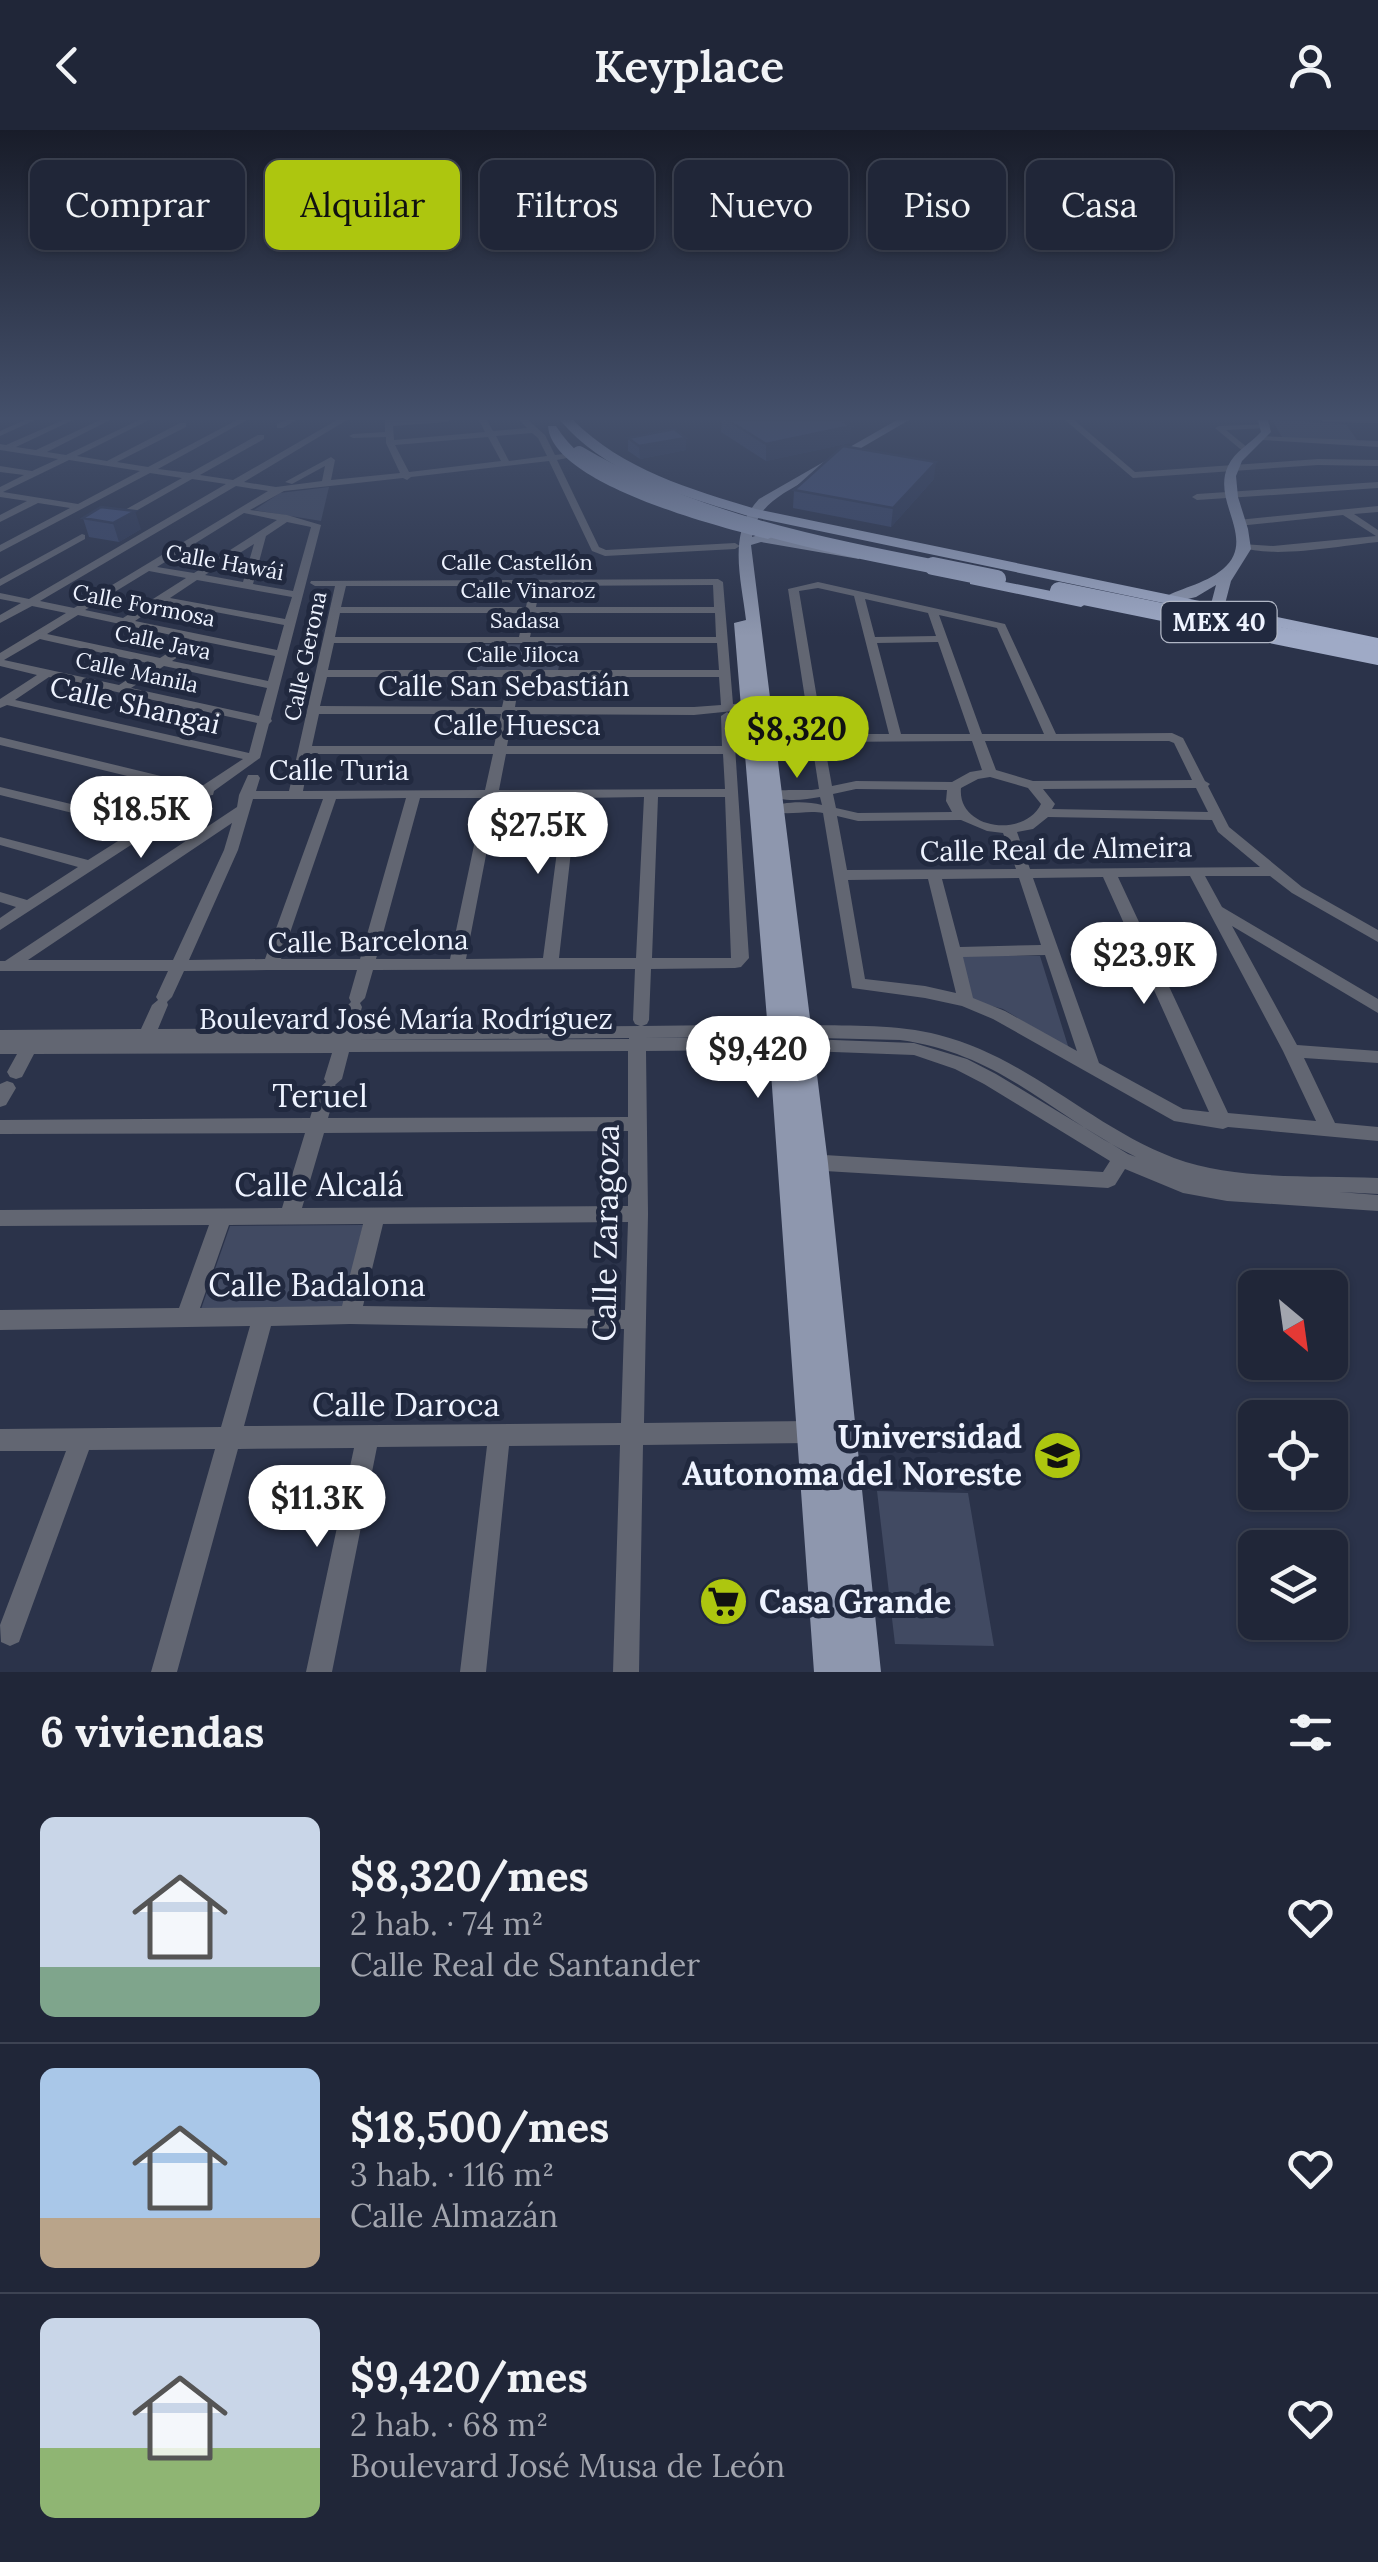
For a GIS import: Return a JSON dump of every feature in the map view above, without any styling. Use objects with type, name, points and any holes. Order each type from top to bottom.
[{"type":"highway","points":[[638,492],[692,514],[740,525],[986,562],[1168,600],[1215,620]]},
{"type":"highway","name":"MEX 40","points":[[658,492],[742,522],[1375,655]]},
{"type":"highway","points":[[678,492],[740,525]]},
{"type":"highway","points":[[780,528],[854,556],[1215,620],[1375,655]]},
{"type":"highway","points":[[986,562],[1038,587]]},
{"type":"highway","points":[[1003,578],[1038,587]]},
{"type":"highway","name":"MEX 40","points":[[1038,587],[1089,590],[1310,635],[1375,655]]},
{"type":"main road","points":[[771,492],[740,525],[738,712],[774,874]]},
{"type":"main road","points":[[740,525],[777,492]]},
{"type":"main road","points":[[1168,600],[1190,594],[1228,572],[1241,559],[1245,546],[1230,494]]},
{"type":"main road","points":[[740,525],[761,538],[854,556]]},
{"type":"main road","points":[[740,525],[775,801],[774,874],[802,1161],[864,1672]]},
{"type":"main road","points":[[1215,620],[1228,572]]},
{"type":"main road","points":[[738,712],[758,713],[768,736]]},
{"type":"main road","points":[[802,1161],[812,1432],[831,1672]]},
{"type":"street","points":[[0,492],[78,507]]},
{"type":"street","points":[[0,550],[107,492]]},
{"type":"street","points":[[112,521],[163,492]]},
{"type":"street","points":[[0,620],[220,492]]},
{"type":"street","points":[[151,569],[272,492]]},
{"type":"street","points":[[1,662],[248,512],[273,492]]},
{"type":"street","points":[[568,492],[598,552],[740,525]]},
{"type":"street","points":[[1197,497],[1264,492]]},
{"type":"street","points":[[0,519],[37,500]]},
{"type":"street","points":[[1238,524],[1378,509]]},
{"type":"street","points":[[0,925],[208,792],[254,758],[316,525],[248,512]]},
{"type":"street","points":[[1344,512],[1378,536]]},
{"type":"street","points":[[125,622],[287,518]]},
{"type":"street","points":[[0,583],[82,536]]},
{"type":"street","points":[[247,586],[262,536]]},
{"type":"street","points":[[1245,546],[1273,548],[1378,536]]},
{"type":"street","name":"Calle Hawái","points":[[151,569],[297,595]]},
{"type":"street","points":[[524,640],[536,582]]},
{"type":"street","name":"Calle Castellón","points":[[316,583],[718,582],[721,610]]},
{"type":"street","name":"Calle Gerona","points":[[295,795],[341,583]]},
{"type":"street","points":[[1051,736],[1001,626],[804,584],[792,592],[858,984],[966,1001],[1031,1031],[1180,1116],[1378,1134]]},
{"type":"street","points":[[859,595],[896,737]]},
{"type":"street","name":"Calle Formosa","points":[[0,596],[280,654]]},
{"type":"street","points":[[160,599],[288,623]]},
{"type":"street","name":"Calle Vinaroz","points":[[334,610],[721,610]]},
{"type":"street","points":[[721,610],[725,674],[738,712],[730,750],[732,794]]},
{"type":"street","points":[[932,610],[990,773]]},
{"type":"street","points":[[1,662],[80,612]]},
{"type":"street","points":[[123,688],[200,636]]},
{"type":"street","name":"Calle Java","points":[[44,638],[273,686]]},
{"type":"street","points":[[870,640],[940,639]]},
{"type":"street","name":"Sadasa","points":[[328,640],[722,640]]},
{"type":"street","points":[[469,674],[479,640]]},
{"type":"street","points":[[563,674],[567,640]]},
{"type":"street","name":"Calle Manila","points":[[1,662],[266,721]]},
{"type":"street","name":"Calle Jiloca","points":[[322,673],[725,674]]},
{"type":"street","points":[[2,703],[48,674]]},
{"type":"street","points":[[456,964],[516,674]]},
{"type":"street","name":"Calle Shangai","points":[[2,703],[254,758]]},
{"type":"street","name":"Calle San Sebastián","points":[[314,710],[738,712]]},
{"type":"street","points":[[817,738],[1172,736],[1179,741],[1203,784],[1214,816],[1233,838],[1315,902],[1378,937]]},
{"type":"street","points":[[0,741],[208,792]]},
{"type":"street","name":"Calle Huesca","points":[[305,750],[730,750]]},
{"type":"street","points":[[775,801],[856,784],[954,786],[975,774],[990,773],[1033,785],[1203,784]]},
{"type":"street","points":[[146,1036],[231,850],[253,778]]},
{"type":"street","points":[[954,786],[950,796],[953,806],[963,816],[992,828],[1009,829],[1039,822],[1046,813],[1048,804],[1033,785]]},
{"type":"street","points":[[0,791],[152,828]]},
{"type":"street","points":[[290,1214],[356,1003],[414,794]]},
{"type":"street","points":[[550,964],[571,794]]},
{"type":"street","name":"Calle Zaragoza","points":[[626,1672],[640,1124],[638,1033],[651,794]]},
{"type":"street","name":"Calle Turia","points":[[244,803],[295,795],[732,794]]},
{"type":"street","name":"Calle Barcelona","points":[[4,966],[736,963],[741,958],[732,794]]},
{"type":"street","points":[[271,966],[331,795]]},
{"type":"street","points":[[775,801],[858,817],[963,816]]},
{"type":"street","points":[[4,966],[244,803]]},
{"type":"street","points":[[1046,813],[1214,816]]},
{"type":"street","points":[[1009,829],[1092,1068]]},
{"type":"street","points":[[0,841],[92,866]]},
{"type":"street","name":"Calle Real de Almeira","points":[[840,875],[1272,871]]},
{"type":"street","points":[[1108,872],[1223,1122]]},
{"type":"street","points":[[1196,872],[1329,1130]]},
{"type":"street","points":[[934,875],[966,1001]]},
{"type":"street","points":[[0,898],[29,906]]},
{"type":"street","points":[[1215,908],[1378,1007]]},
{"type":"street","points":[[952,952],[1051,950]]},
{"type":"street","name":"Boulevard José María Rodríguez","points":[[0,1036],[32,1042],[344,1041],[638,1033],[887,1046],[938,1056],[990,1078],[1154,1175],[1204,1190],[1378,1202]]},
{"type":"street","name":"Boulevard José María Rodríguez","points":[[0,1048],[32,1042],[146,1036],[344,1041]]},
{"type":"street","name":"Boulevard José María Rodríguez","points":[[790,1038],[907,1036],[956,1046],[1010,1073],[1123,1141],[1188,1170],[1247,1180],[1378,1186]]},
{"type":"street","points":[[8,1087],[32,1042]]},
{"type":"street","points":[[1292,1052],[1378,1058]]},
{"type":"street","name":"Teruel","points":[[0,1127],[640,1124]]},
{"type":"street","points":[[802,1161],[1108,1180],[1121,1158]]},
{"type":"street","name":"Calle Alcalá","points":[[0,1218],[638,1214]]},
{"type":"street","points":[[350,1315],[374,1215]]},
{"type":"street","points":[[186,1318],[222,1216]]},
{"type":"street","name":"Calle Badalona","points":[[0,1320],[350,1315],[634,1320]]},
{"type":"street","points":[[164,1672],[263,1318]]},
{"type":"street","name":"Calle Daroca","points":[[0,1440],[812,1432]]},
{"type":"street","points":[[473,1672],[499,1437]]},
{"type":"street","points":[[319,1672],[367,1438]]},
{"type":"street","points":[[10,1633],[81,1440]]},
{"type":"shaded area","points":[[328,492],[321,521],[254,510],[280,493]]},
{"type":"shaded area","points":[[484,644],[563,645],[558,671],[476,671]]},
{"type":"shaded area","points":[[958,955],[1040,956],[1069,1049],[1003,1009],[970,1000]]},
{"type":"shaded area","points":[[363,1225],[343,1308],[201,1309],[230,1226]]},
{"type":"shaded area","points":[[877,1491],[968,1493],[994,1646],[895,1644]]},
{"type":"building","points":[[805,492],[908,492],[893,508]]},
{"type":"building","points":[[101,507],[135,511],[113,523],[83,518]]},
{"type":"place","name":"Universidad Autonoma del Noreste","points":[[1057,1455]]},
{"type":"place","name":"Casa Grande","points":[[724,1602]]}]
